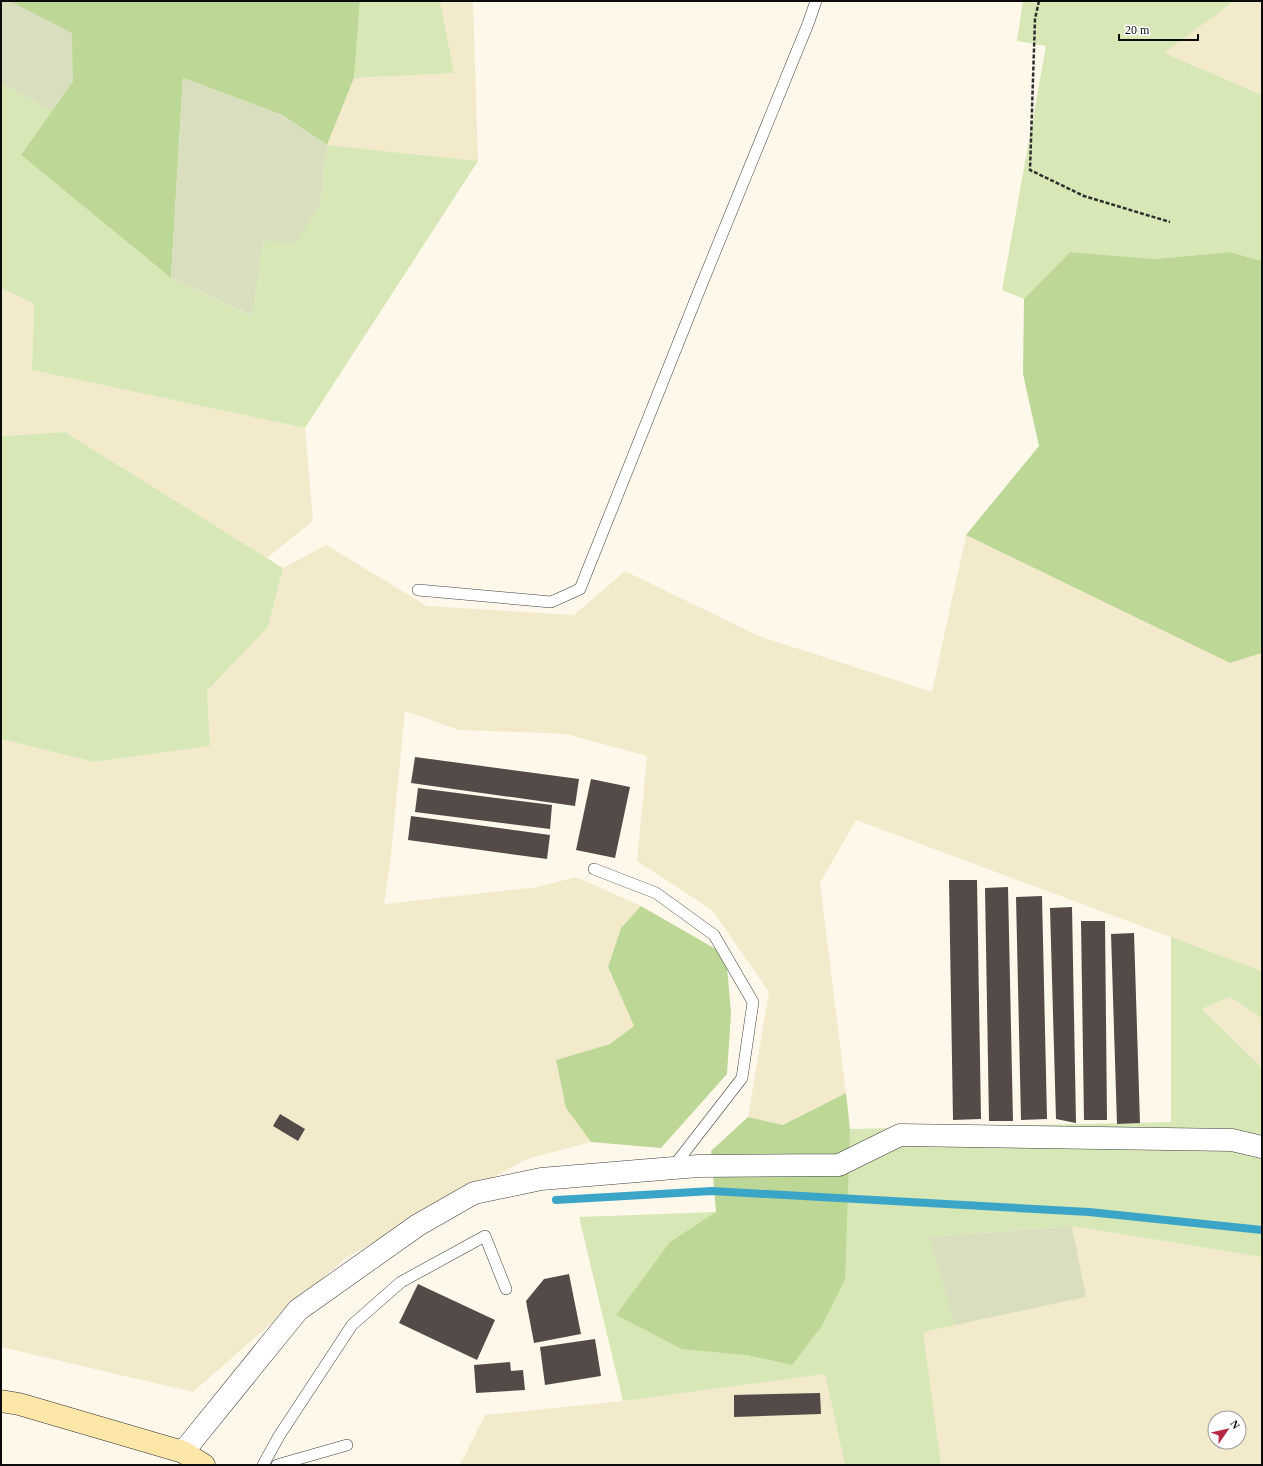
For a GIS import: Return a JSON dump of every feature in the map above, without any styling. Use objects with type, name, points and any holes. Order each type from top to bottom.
[{"type":"street","points":[[183,1452],[298,1310],[418,1225],[474,1193],[541,1179],[698,1166],[839,1165],[900,1135],[1232,1140],[1262,1147]]},
{"type":"street","points":[[1,1401],[20,1404],[183,1452],[204,1465]]},
{"type":"lane","points":[[418,590],[551,602],[580,589],[816,1]]},
{"type":"lane","points":[[594,869],[656,893],[714,935],[752,1002],[742,1078],[672,1168]]},
{"type":"lane","points":[[263,1465],[279,1436],[352,1325],[401,1282],[485,1236],[506,1289]]},
{"type":"lane","points":[[277,1465],[347,1445]]},
{"type":"path","points":[[1039,1],[1035,19],[1030,170],[1084,196],[1170,222]]},
{"type":"shaded area","points":[[440,1],[473,1],[478,161],[327,145],[354,78],[454,73]]},
{"type":"shaded area","points":[[1234,1],[1262,1],[1262,95],[1163,53]]},
{"type":"shaded area","points":[[1,288],[34,304],[32,370],[305,428],[313,521],[267,558],[65,432],[1,436]]},
{"type":"shaded area","points":[[966,535],[1230,663],[1262,653],[1262,971],[856,820],[820,883],[846,1093],[783,1125],[748,1117],[769,992],[712,910],[637,861],[647,756],[566,734],[459,730],[405,711],[390,865],[384,904],[538,887],[576,877],[641,906],[621,928],[608,967],[634,1026],[610,1044],[556,1060],[566,1108],[591,1142],[527,1159],[347,1257],[193,1392],[1,1347],[1,739],[94,762],[210,746],[207,691],[268,627],[283,568],[326,545],[427,606],[574,615],[625,571],[759,636],[932,692]]},
{"type":"shaded area","points":[[1230,997],[1262,1018],[1262,1068],[1202,1009]]},
{"type":"shaded area","points":[[1072,1226],[1262,1257],[1262,1465],[941,1465],[922,1331],[1085,1297]]},
{"type":"shaded area","points":[[825,1374],[845,1465],[460,1465],[485,1415],[623,1401]]},
{"type":"green space","points":[[10,1],[360,1],[354,78],[327,145],[282,115],[183,78],[171,278],[21,155],[73,81]]},
{"type":"green space","points":[[10,1],[72,33],[73,81],[52,111],[1,83],[1,2]]},
{"type":"green space","points":[[360,1],[440,1],[454,73],[354,78]]},
{"type":"green space","points":[[1023,1],[1234,1],[1164,53],[1262,95],[1262,261],[1230,252],[1155,259],[1070,252],[1024,299],[1002,290],[1046,46],[1017,41]]},
{"type":"green space","points":[[183,78],[282,115],[327,145],[320,205],[296,242],[263,241],[252,316],[171,278]]},
{"type":"green space","points":[[1,83],[52,111],[21,155],[171,278],[251,316],[263,241],[320,205],[327,145],[478,161],[305,428],[32,370],[34,304],[1,288]]},
{"type":"green space","points":[[1070,252],[1155,259],[1230,252],[1262,261],[1262,653],[1230,663],[966,535],[1039,446],[1023,374],[1024,299]]},
{"type":"green space","points":[[65,432],[283,568],[268,627],[207,691],[210,746],[94,762],[1,739],[1,436]]},
{"type":"green space","points":[[641,906],[726,955],[731,1013],[727,1074],[661,1148],[591,1142],[566,1108],[556,1060],[610,1044],[634,1026],[608,967],[621,928]]},
{"type":"green space","points":[[1171,937],[1262,971],[1262,1018],[1230,997],[1202,1009],[1262,1068],[1262,1257],[1072,1226],[930,1237],[955,1325],[923,1332],[941,1465],[845,1465],[825,1374],[623,1401],[579,1217],[717,1212],[670,1242],[746,1355],[792,1365],[846,1222],[850,1129],[1171,1122]]},
{"type":"green space","points":[[846,1093],[850,1129],[845,1280],[821,1327],[792,1365],[746,1355],[682,1349],[616,1315],[670,1242],[716,1212],[711,1151],[748,1117],[783,1125]]},
{"type":"green space","points":[[1072,1226],[1086,1297],[955,1325],[929,1237]]},
{"type":"building","points":[[415,757],[579,779],[575,806],[411,783]]},
{"type":"building","points":[[591,779],[630,787],[615,858],[576,850]]},
{"type":"building","points":[[418,788],[552,805],[550,829],[415,812]]},
{"type":"building","points":[[411,816],[550,835],[547,859],[408,840]]},
{"type":"building","points":[[949,880],[977,880],[981,1119],[953,1120]]},
{"type":"building","points":[[1008,887],[1013,1121],[989,1121],[985,888]]},
{"type":"building","points":[[1042,896],[1047,1119],[1021,1120],[1016,897]]},
{"type":"building","points":[[1072,907],[1076,1123],[1056,1119],[1050,908]]},
{"type":"building","points":[[1081,921],[1105,921],[1107,1120],[1084,1120]]},
{"type":"building","points":[[1134,933],[1140,1123],[1117,1124],[1111,934]]},
{"type":"building","points":[[280,1114],[305,1129],[298,1141],[273,1126]]},
{"type":"building","points":[[569,1274],[581,1334],[534,1343],[526,1301],[544,1279]]},
{"type":"building","points":[[418,1284],[495,1320],[477,1360],[399,1323]]},
{"type":"building","points":[[595,1339],[601,1376],[545,1385],[540,1347]]},
{"type":"building","points":[[510,1362],[511,1371],[523,1370],[525,1390],[476,1393],[474,1365]]},
{"type":"building","points":[[820,1393],[821,1414],[734,1417],[734,1395]]},
{"type":"waterway","points":[[556,1200],[712,1191],[1089,1212],[1262,1230]]}]
